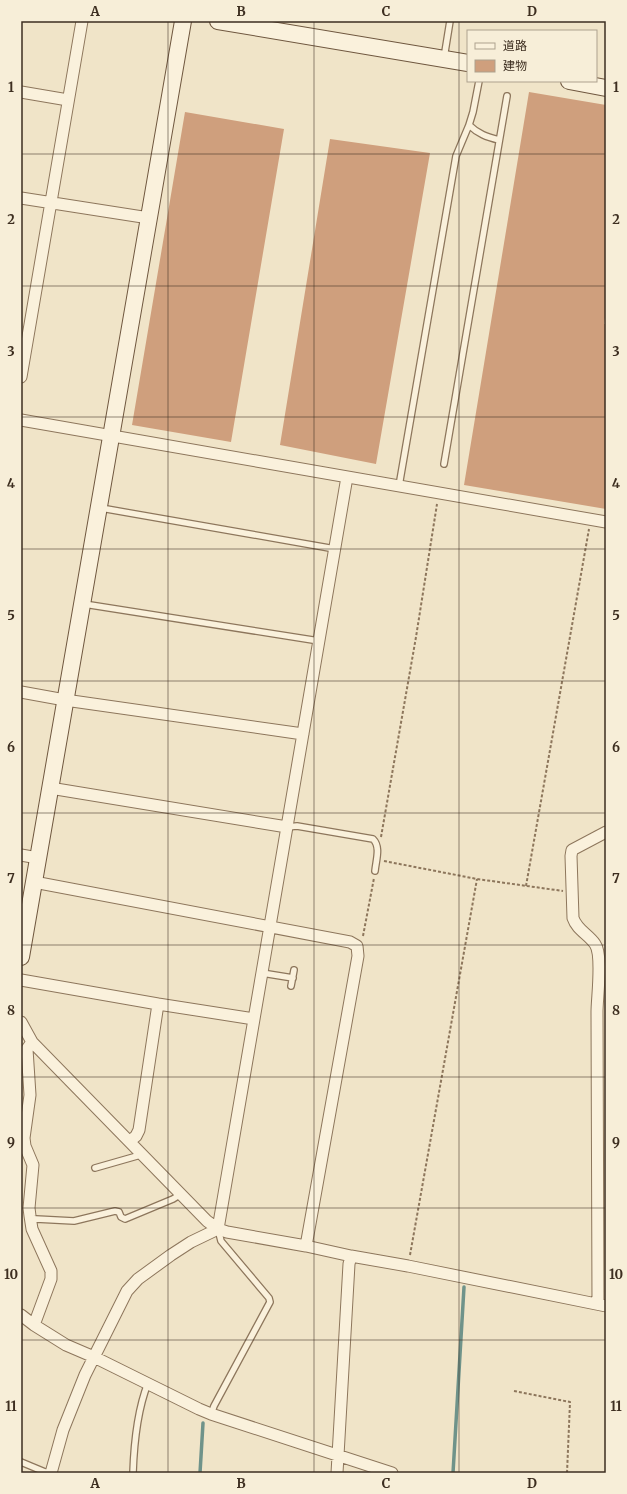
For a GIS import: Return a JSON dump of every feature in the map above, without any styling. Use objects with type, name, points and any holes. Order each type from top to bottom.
[{"type":"street","points":[[21,377],[27,310],[51,203],[82,21]]},
{"type":"street","points":[[21,957],[183,21]]},
{"type":"street","points":[[218,21],[467,63]]},
{"type":"street","points":[[574,82],[606,88]]},
{"type":"street","points":[[21,92],[68,100]]},
{"type":"street","points":[[21,198],[148,218]]},
{"type":"street","points":[[21,420],[606,522]]},
{"type":"street","points":[[218,1229],[347,477]]},
{"type":"street","points":[[21,692],[65,700],[303,734]]},
{"type":"street","points":[[50,788],[287,827]]},
{"type":"street","points":[[21,1022],[32,1042],[180,1194],[207,1221],[218,1229],[226,1232],[306,1246],[602,1305],[597,1012],[599,963],[598,948],[595,943],[575,924],[573,918],[571,856],[572,850],[606,832]]},
{"type":"street","points":[[21,855],[38,858]]},
{"type":"street","points":[[34,882],[270,926],[350,942],[357,946],[358,956],[306,1246]]},
{"type":"street","points":[[21,980],[254,1019]]},
{"type":"street","points":[[130,1141],[136,1136],[139,1130],[158,1004]]},
{"type":"street","points":[[32,1042],[27,1048],[30,1095],[24,1138],[25,1146],[33,1164],[29,1208],[32,1229],[51,1271],[51,1279],[34,1325]]},
{"type":"street","points":[[50,1473],[63,1430],[85,1375],[122,1300],[133,1284],[191,1242],[218,1229]]},
{"type":"street","points":[[337,1473],[349,1264],[351,1256]]},
{"type":"street","points":[[21,1314],[34,1325],[66,1345],[211,1414],[392,1473]]},
{"type":"lane","points":[[444,58],[450,21]]},
{"type":"lane","points":[[399,486],[456,156],[469,125],[479,82]]},
{"type":"lane","points":[[444,464],[499,140],[508,96]]},
{"type":"lane","points":[[469,125],[476,132],[499,140]]},
{"type":"lane","points":[[99,507],[335,549]]},
{"type":"lane","points":[[82,604],[319,641]]},
{"type":"lane","points":[[287,827],[297,826],[373,839],[376,842],[378,851],[375,871]]},
{"type":"lane","points":[[291,986],[294,970]]},
{"type":"lane","points":[[262,973],[292,978]]},
{"type":"lane","points":[[95,1168],[137,1156],[141,1153]]},
{"type":"lane","points":[[31,1221],[74,1221],[115,1211],[119,1212],[125,1220],[173,1199],[180,1194]]},
{"type":"lane","points":[[211,1414],[270,1302],[269,1298],[221,1241],[218,1229]]},
{"type":"lane","points":[[133,1473],[135,1437],[144,1393],[148,1383]]},
{"type":"lane","points":[[21,1462],[50,1473]]},
{"type":"path","points":[[376,842],[380,837],[382,829],[416,638],[439,493]]},
{"type":"path","points":[[526,886],[591,519]]},
{"type":"path","points":[[376,860],[477,879],[572,891]]},
{"type":"path","points":[[357,946],[363,936],[375,871]]},
{"type":"path","points":[[408,1266],[477,879]]},
{"type":"path","points":[[514,1391],[570,1402],[567,1473]]},
{"type":"building","points":[[529,92],[606,105],[606,311],[604,324],[606,324],[606,509],[464,485]]},
{"type":"building","points":[[185,112],[284,129],[231,442],[132,425]]},
{"type":"building","points":[[330,139],[430,153],[376,464],[280,445]]},
{"type":"waterway","points":[[453,1473],[464,1287]]},
{"type":"waterway","points":[[200,1473],[203,1423]]}]
